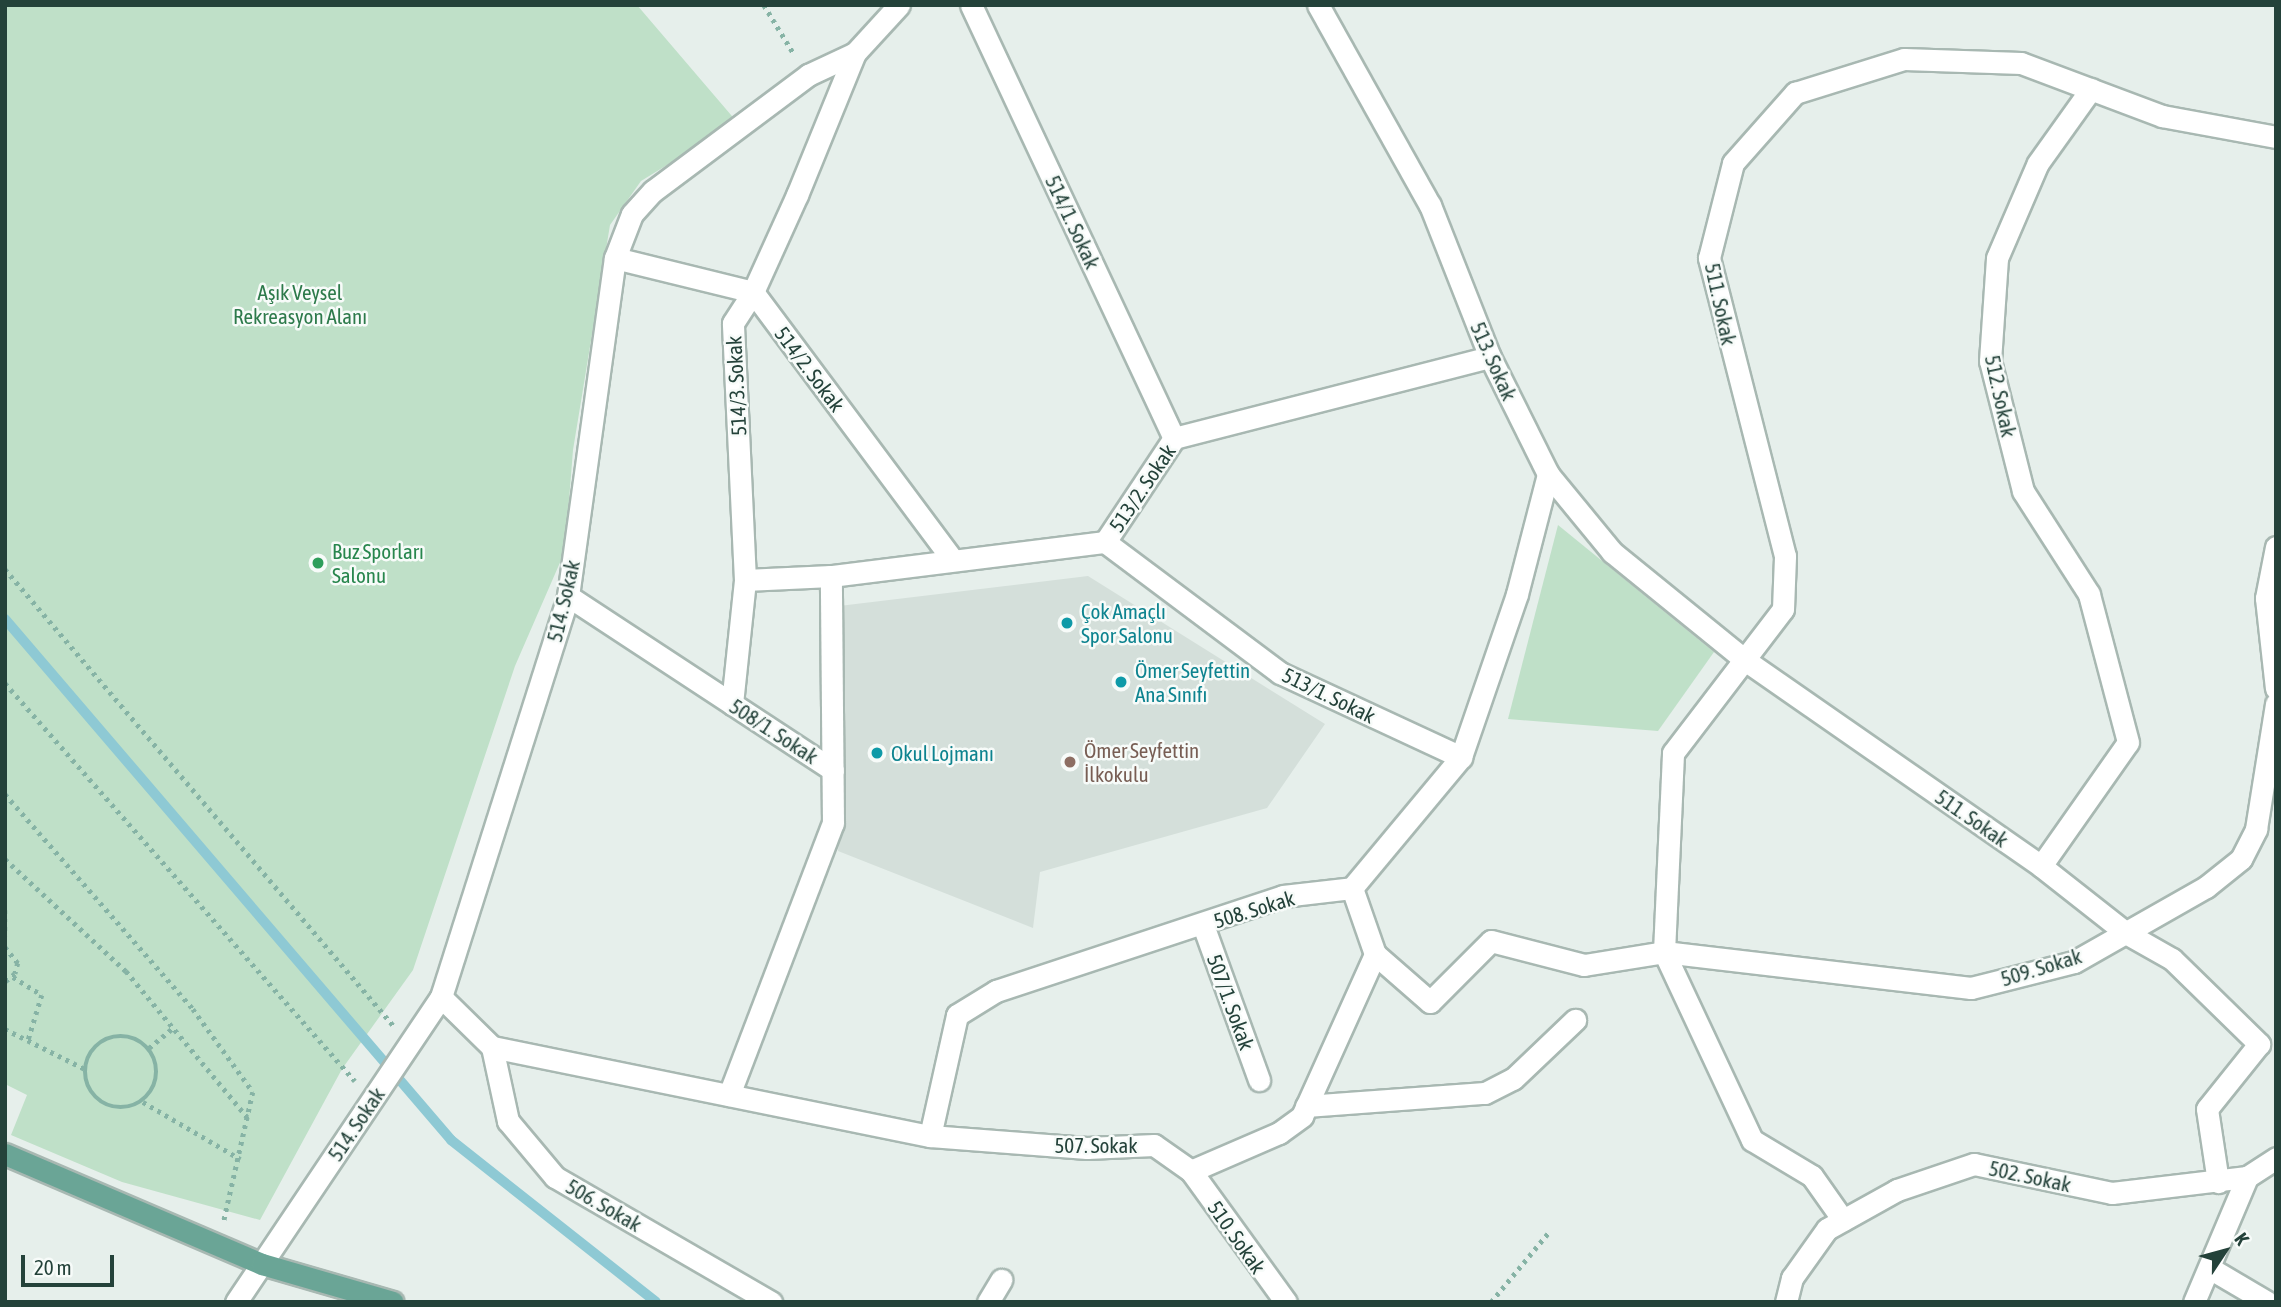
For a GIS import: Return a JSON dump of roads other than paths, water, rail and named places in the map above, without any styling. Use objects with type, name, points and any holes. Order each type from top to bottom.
[{"type":"main road","points":[[5,1154],[262,1264],[393,1302]]},
{"type":"street","name":"514. Sokak","points":[[236,1302],[441,997],[568,596],[615,258],[632,214],[653,191],[807,76],[855,53],[899,5]]},
{"type":"street","name":"514/1. Sokak","points":[[971,5],[1174,438]]},
{"type":"street","name":"513. Sokak","points":[[1318,5],[1430,205],[1490,356],[1548,474],[1612,552],[1745,660]]},
{"type":"street","name":"514/3. Sokak","points":[[732,704],[745,580],[733,323],[753,292],[855,53]]},
{"type":"street","name":"511. Sokak","points":[[1664,952],[1673,752],[1783,608],[1785,556],[1709,258],[1733,163],[1795,93],[1904,59],[2021,63],[2091,89]]},
{"type":"street","points":[[2091,89],[2162,116],[2276,137]]},
{"type":"street","name":"512. Sokak","points":[[2041,866],[2128,742],[2090,594],[2023,491],[1990,361],[1997,258],[2038,163],[2091,89]]},
{"type":"street","points":[[615,258],[753,292]]},
{"type":"street","name":"514/2. Sokak","points":[[753,292],[952,559]]},
{"type":"street","name":"513/2. Sokak","points":[[745,580],[831,576],[1105,542],[1174,438],[1490,356]]},
{"type":"street","points":[[1548,474],[1517,594],[1461,757],[1352,888],[1375,954],[1430,1002],[1491,941],[1584,965],[1664,952],[1752,1140],[1812,1176],[1843,1220]]},
{"type":"street","name":"513/1. Sokak","points":[[1105,542],[1280,673],[1461,757]]},
{"type":"street","points":[[2276,547],[2266,598],[2276,688]]},
{"type":"street","points":[[831,576],[833,770]]},
{"type":"street","name":"508/1. Sokak","points":[[568,596],[833,770],[833,823],[729,1095]]},
{"type":"street","name":"511. Sokak","points":[[1745,660],[2041,866],[2126,933]]},
{"type":"street","name":"509. Sokak","points":[[1664,952],[1971,988],[2074,962],[2206,887],[2241,859],[2256,829],[2276,704]]},
{"type":"street","name":"508. Sokak","points":[[930,1136],[957,1015],[996,991],[1203,925],[1283,896],[1352,888]]},
{"type":"street","name":"507/1. Sokak","points":[[1203,925],[1259,1080]]},
{"type":"street","points":[[2126,933],[2172,959],[2259,1044],[2207,1109],[2218,1182]]},
{"type":"street","points":[[1191,1171],[1279,1133],[1302,1116],[1375,954]]},
{"type":"street","points":[[441,997],[492,1047]]},
{"type":"street","points":[[1306,1106],[1485,1093],[1513,1079],[1575,1020]]},
{"type":"street","name":"507. Sokak","points":[[492,1047],[930,1136],[1087,1148],[1154,1145],[1191,1171]]},
{"type":"street","name":"506. Sokak","points":[[492,1047],[508,1121],[555,1177],[771,1302]]},
{"type":"street","points":[[2194,1302],[2211,1269],[2247,1177],[2276,1158]]},
{"type":"street","name":"502. Sokak","points":[[1786,1302],[1792,1278],[1827,1229],[1897,1190],[1974,1164],[2112,1194],[2247,1177]]},
{"type":"street","name":"510. Sokak","points":[[1191,1171],[1286,1302]]},
{"type":"street","points":[[2211,1269],[2267,1302]]},
{"type":"street","points":[[988,1302],[1001,1280]]},
{"type":"waterway","points":[[5,619],[451,1140],[656,1302]]},
{"type":"place","name":"Buz Sporları Salonu","points":[[318,563]]},
{"type":"place","name":"Çok Amaçlı Spor Salonu","points":[[1067,623]]},
{"type":"place","name":"Ömer Seyfettin Ana Sınıfı","points":[[1121,682]]},
{"type":"place","name":"Okul Lojmanı","points":[[877,753]]},
{"type":"place","name":"Ömer Seyfettin İlkokulu","points":[[1070,762]]},
{"type":"park label","name":"Aşık Veysel Rekreasyon Alanı","points":[[300,304]]}]
